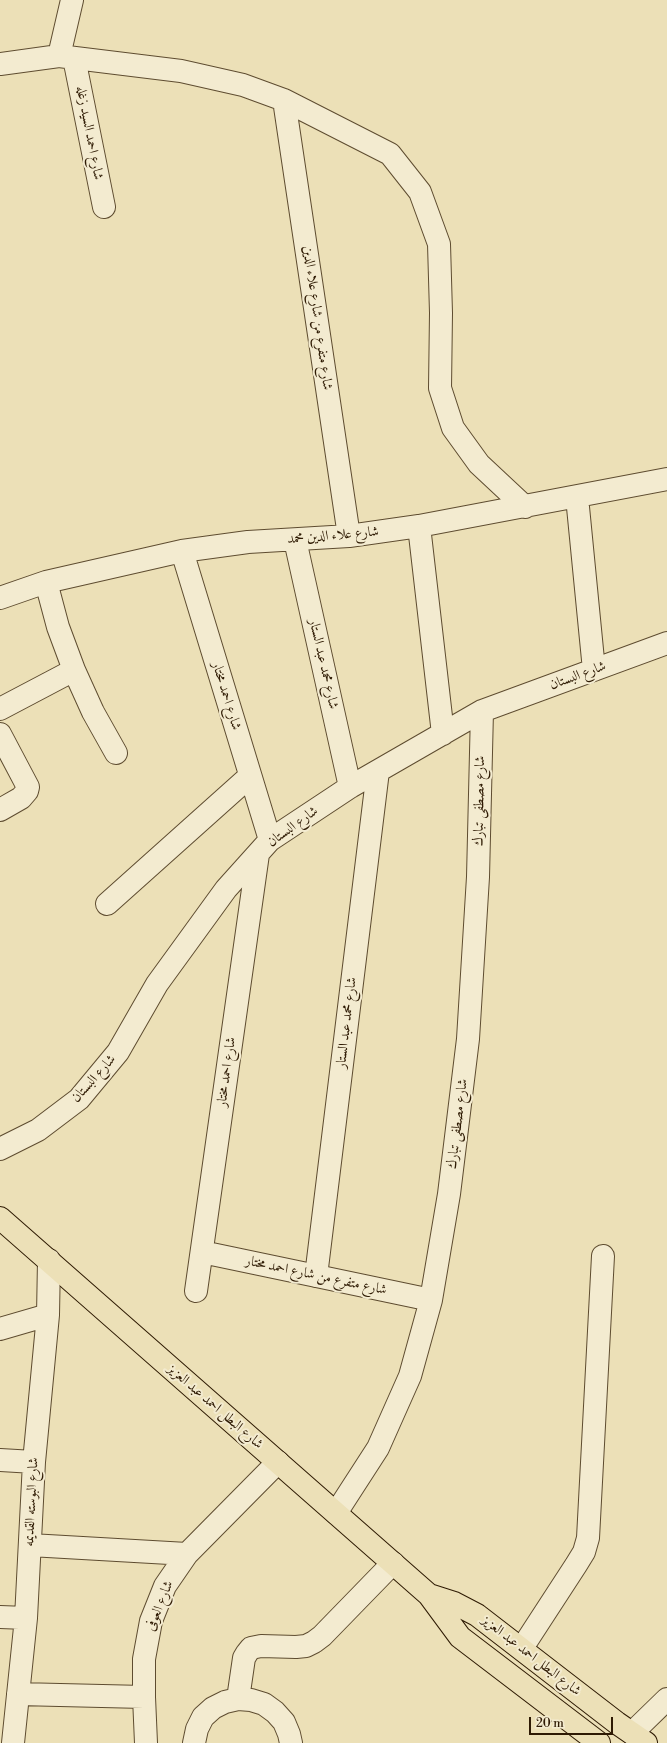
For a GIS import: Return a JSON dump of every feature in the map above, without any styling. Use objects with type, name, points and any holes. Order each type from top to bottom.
[{"type":"main road","name":"شارع البطل احمد عبد العزيز","points":[[0,1218],[429,1595],[460,1637],[599,1743]]},
{"type":"main road","name":"شارع البطل احمد عبد العزيز","points":[[429,1595],[454,1603],[477,1615],[639,1738]]},
{"type":"street","points":[[66,57],[72,0]]},
{"type":"street","points":[[0,64],[66,57],[181,71],[243,85],[284,100],[390,154],[420,192],[438,244],[441,313],[440,388],[453,428],[479,464],[524,507]]},
{"type":"street","name":"شارع احمد السيد زغله","points":[[66,57],[104,207]]},
{"type":"street","name":"شارع متفرع من شارع علاء الدين","points":[[284,100],[349,536]]},
{"type":"street","name":"شارع علاء الدين محمد","points":[[0,598],[46,582],[182,551],[248,542],[349,536],[418,526],[667,479]]},
{"type":"street","points":[[577,497],[594,670]]},
{"type":"street","points":[[418,526],[443,734]]},
{"type":"street","name":"شارع محمد عبد الستار","points":[[295,540],[350,787]]},
{"type":"street","name":"شارع احمد مختار","points":[[182,551],[250,776],[264,847],[196,1291]]},
{"type":"street","points":[[46,582],[58,626],[74,670],[93,712],[116,753]]},
{"type":"street","name":"شارع البستان","points":[[0,1149],[38,1130],[79,1099],[118,1052],[157,984],[226,889],[264,847],[350,787],[482,711],[667,644]]},
{"type":"street","points":[[0,709],[74,670]]},
{"type":"street","name":"شارع مصطفى تبارك","points":[[336,1513],[378,1448],[385,1433],[410,1376],[431,1300],[449,1194],[468,1039],[478,877],[482,711]]},
{"type":"street","points":[[0,734],[28,787],[22,798],[0,810]]},
{"type":"street","name":"شارع محمد عبد الستار","points":[[316,1276],[378,771]]},
{"type":"street","points":[[107,904],[250,776]]},
{"type":"street","name":"شارع متفرع من شارع احمد مختار","points":[[202,1252],[431,1300]]},
{"type":"street","points":[[522,1648],[584,1552],[588,1538],[603,1256]]},
{"type":"street","name":"شارع البوسته القديمه","points":[[13,1743],[26,1618],[34,1462],[48,1315],[49,1260]]},
{"type":"street","points":[[0,1329],[48,1315]]},
{"type":"street","points":[[0,1460],[34,1462]]},
{"type":"street","name":"شارع العوفى","points":[[146,1743],[144,1659],[151,1621],[165,1586],[187,1554],[278,1462]]},
{"type":"street","points":[[30,1545],[187,1554]]},
{"type":"street","points":[[238,1699],[244,1658],[251,1648],[261,1646],[296,1647],[314,1642],[322,1636],[393,1564]]},
{"type":"street","points":[[0,1617],[26,1618]]},
{"type":"street","points":[[18,1694],[144,1697]]},
{"type":"street","points":[[194,1743],[197,1729],[203,1717],[213,1708],[225,1702],[238,1699],[251,1700],[264,1704],[275,1712],[284,1722],[289,1734],[290,1743]]},
{"type":"street","points":[[639,1738],[667,1700]]}]
